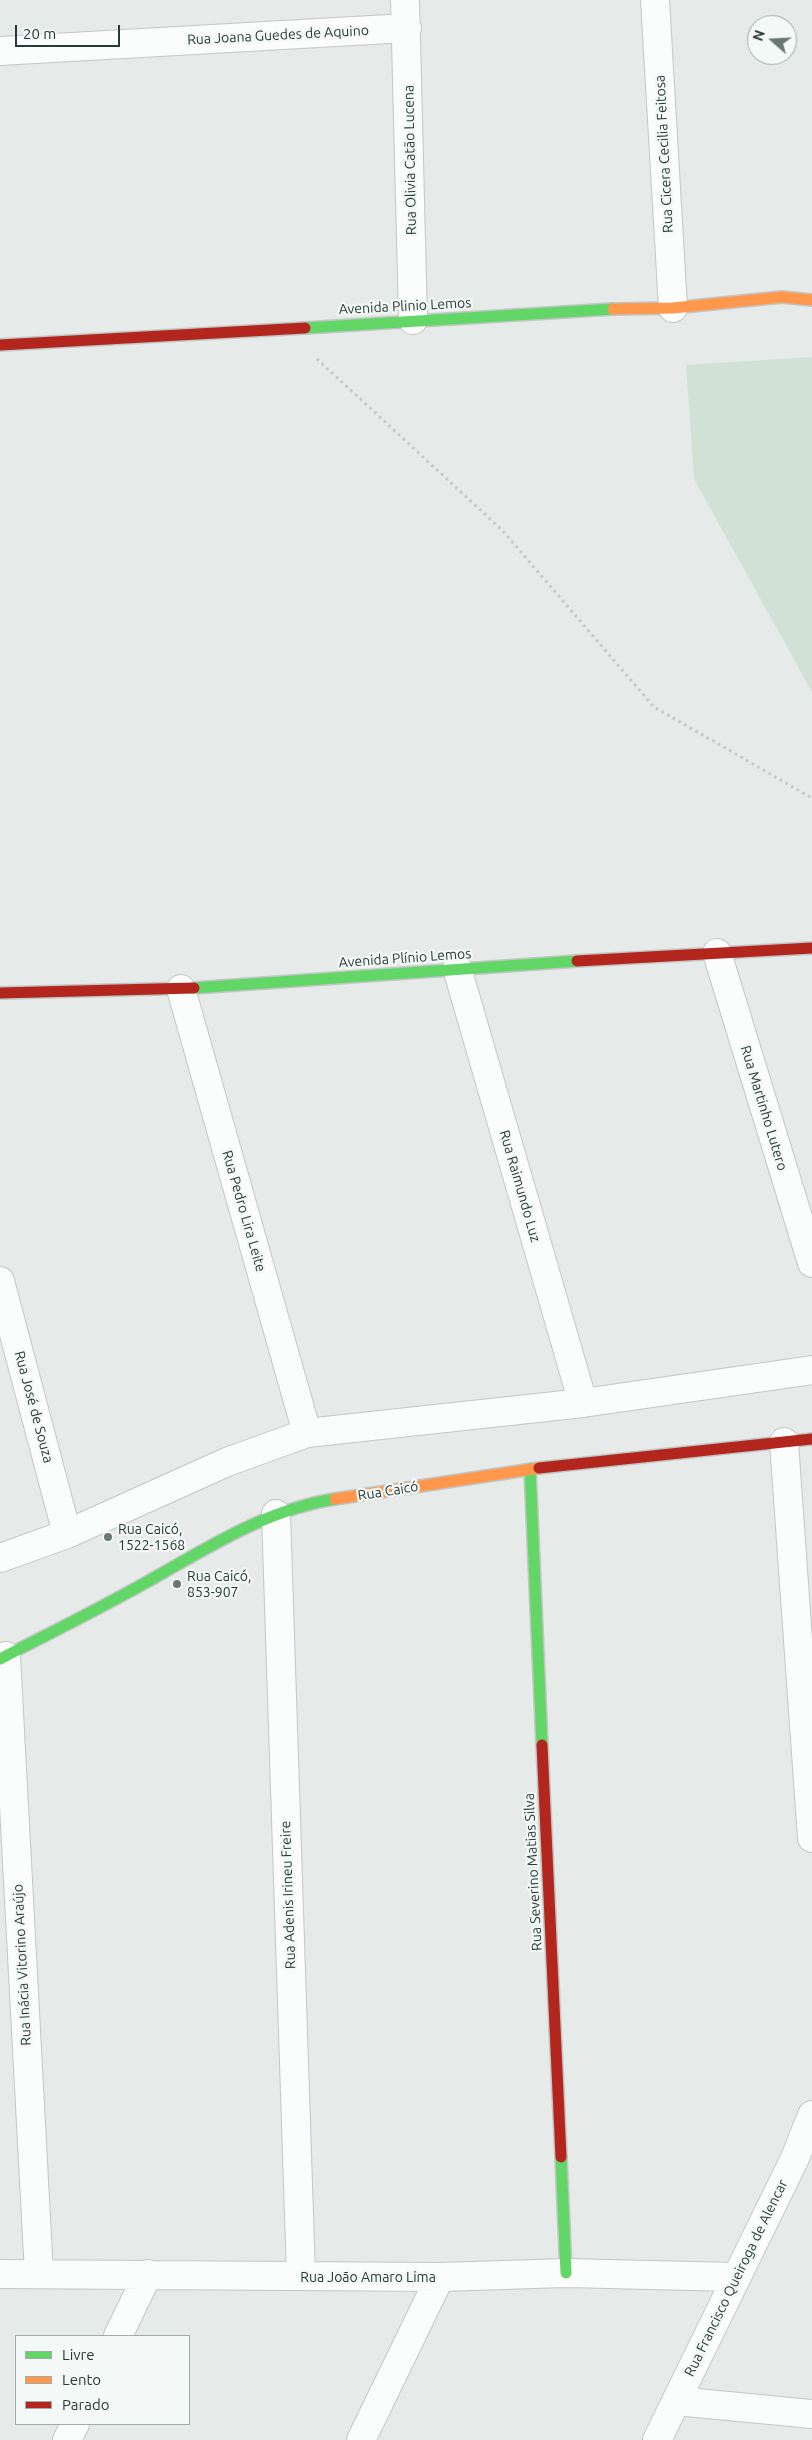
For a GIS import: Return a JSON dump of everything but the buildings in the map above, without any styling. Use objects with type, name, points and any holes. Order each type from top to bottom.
[{"type":"street","name":"Rua Olivia Catão Lucena","points":[[405,0],[413,320]]},
{"type":"street","name":"Rua Cicera Cecilia Feitosa","points":[[656,0],[673,308]]},
{"type":"street","name":"Rua Joana Guedes de Aquino","points":[[0,51],[407,28]]},
{"type":"street","name":"Avenida Plinio Lemos","points":[[0,345],[413,320],[478,318],[587,309],[673,308],[782,298],[812,300]]},
{"type":"street","name":"Avenida Plínio Lemos","points":[[0,994],[182,989],[457,968],[812,948]]},
{"type":"street","name":"Rua Martinho Lutero","points":[[717,953],[812,1263]]},
{"type":"street","name":"Rua Raimundo Luz","points":[[457,968],[583,1403]]},
{"type":"street","name":"Rua Pedro Lira Leite","points":[[182,989],[307,1433]]},
{"type":"street","name":"Rua José de Souza","points":[[0,1281],[67,1534]]},
{"type":"street","points":[[0,1558],[67,1534],[227,1462],[307,1433],[583,1403],[812,1370]]},
{"type":"street","name":"Rua Caicó","points":[[3,1657],[144,1584],[231,1534],[276,1514],[324,1501],[530,1469],[812,1439]]},
{"type":"street","points":[[784,1442],[811,1782],[812,1838]]},
{"type":"street","name":"Rua Severino Matias Silva","points":[[530,1469],[566,2274]]},
{"type":"street","name":"Rua Adenis Irineu Freire","points":[[276,1514],[301,2276]]},
{"type":"street","name":"Rua Inácia Vitorino Araújo","points":[[3,1657],[39,2274]]},
{"type":"street","name":"Rua Francisco Queiroga de Alencar","points":[[657,2440],[736,2276],[796,2158],[812,2115]]},
{"type":"street","name":"Rua João Amaro Lima","points":[[0,2274],[440,2277],[566,2274],[736,2276]]},
{"type":"street","points":[[118,2335],[148,2274]]},
{"type":"street","points":[[361,2440],[440,2277]]},
{"type":"street","points":[[676,2401],[812,2414]]},
{"type":"street","points":[[68,2440],[75,2425]]},
{"type":"path","points":[[284,328],[502,530],[654,707],[812,798]]},
{"type":"green space","points":[[812,357],[812,692],[694,479],[686,365]]},
{"type":"traffic: fast","points":[[305,328],[613,309]]},
{"type":"traffic: fast","points":[[194,988],[577,961]]},
{"type":"traffic: fast","points":[[530,1469],[542,1745]]},
{"type":"traffic: fast","points":[[0,1659],[109,1603],[236,1532],[284,1512],[309,1504],[335,1499]]},
{"type":"traffic: fast","points":[[561,2157],[566,2273]]},
{"type":"traffic: slow","points":[[613,309],[673,308],[782,297],[812,300]]},
{"type":"traffic: slow","points":[[335,1499],[539,1468]]},
{"type":"traffic: jam","points":[[0,345],[305,328]]},
{"type":"traffic: jam","points":[[577,961],[812,948]]},
{"type":"traffic: jam","points":[[0,993],[194,988]]},
{"type":"traffic: jam","points":[[539,1468],[812,1439]]},
{"type":"traffic: jam","points":[[542,1745],[561,2157]]},
{"type":"place","name":"Rua Caicó, 1522-1568","points":[[108,1537]]},
{"type":"place","name":"Rua Caicó, 853-907","points":[[177,1584]]}]
